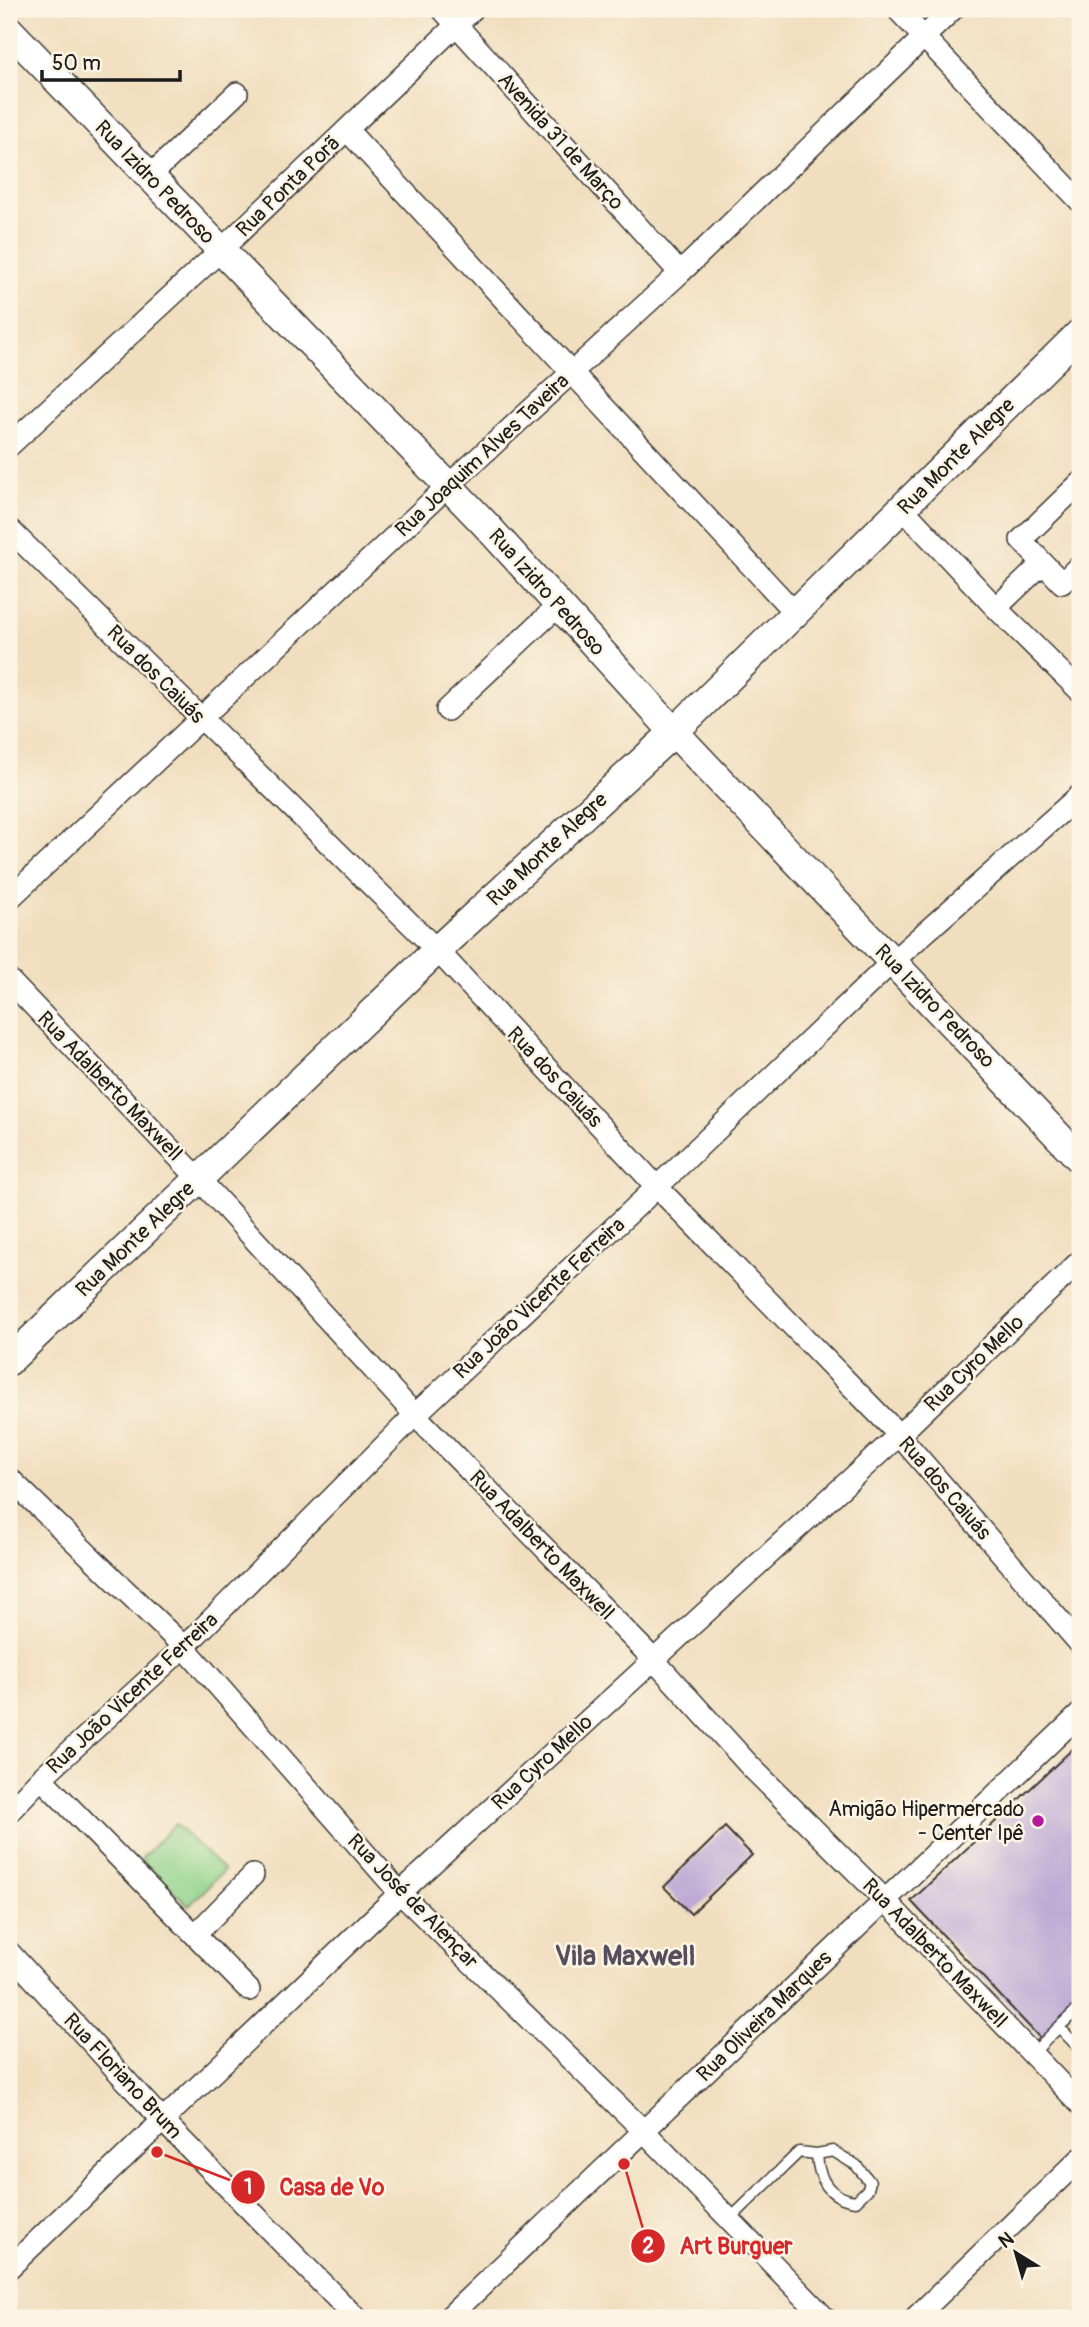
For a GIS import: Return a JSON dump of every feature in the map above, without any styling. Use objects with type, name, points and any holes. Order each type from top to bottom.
[{"type":"street","name":"Avenida 31 de Março","points":[[442,9],[680,273]]},
{"type":"street","name":"Rua Ponta Porã","points":[[9,446],[221,250],[473,9]]},
{"type":"street","points":[[897,9],[1080,201]]},
{"type":"street","name":"Rua Joaquim Alves Taveira","points":[[9,899],[448,486],[680,273],[953,9]]},
{"type":"street","name":"Rua Izidro Pedroso","points":[[9,30],[448,486],[674,732],[1080,1159]]},
{"type":"street","points":[[150,176],[237,93]]},
{"type":"street","points":[[346,130],[573,371],[795,613]]},
{"type":"street","name":"Rua Monte Alegre","points":[[9,1361],[437,950],[674,732],[1080,333]]},
{"type":"street","points":[[1080,483],[1021,540],[1062,583],[1080,565]]},
{"type":"street","points":[[903,509],[996,608],[1080,691]]},
{"type":"street","name":"Rua dos Caiuás","points":[[9,529],[437,950],[657,1187],[899,1435],[1080,1644]]},
{"type":"street","points":[[996,608],[1043,563]]},
{"type":"street","points":[[447,710],[559,605]]},
{"type":"street","name":"Rua João Vicente Ferreira","points":[[9,1812],[41,1778],[184,1647],[415,1415],[892,961],[1080,795]]},
{"type":"street","name":"Rua Adalberto Maxwell","points":[[9,980],[199,1179],[415,1415],[653,1659],[750,1766],[884,1899],[1080,2104]]},
{"type":"street","name":"Rua Cyro Mello","points":[[9,2268],[400,1894],[899,1435],[1080,1261]]},
{"type":"street","name":"Rua José de Alençar","points":[[9,1478],[184,1647],[400,1894],[645,2132],[825,2318]]},
{"type":"street","name":"Rua Oliveira Marques","points":[[448,2318],[1080,1714]]},
{"type":"street","points":[[41,1778],[249,1990]]},
{"type":"street","points":[[195,1936],[253,1875]]},
{"type":"street","name":"Rua Floriano Brum","points":[[9,1952],[162,2120],[356,2318]]},
{"type":"street","points":[[915,2318],[1080,2159]]},
{"type":"lane","points":[[1032,2054],[1080,2007]]},
{"type":"lane","points":[[1059,2027],[1080,2049]]},
{"type":"lane","points":[[730,2219],[799,2152],[817,2154],[833,2151],[856,2165],[870,2182],[868,2189],[856,2201],[844,2200],[827,2186],[818,2173],[817,2154]]},
{"type":"green space","points":[[175,1824],[224,1870],[189,1906],[141,1859]]},
{"type":"building","name":"Amigão Hipermercado - Center Ipê","points":[[1080,1742],[1080,2000],[1041,2039],[911,1901]]},
{"type":"building","points":[[725,1827],[752,1855],[691,1914],[664,1887]]},
{"type":"place","name":"Amigão Hipermercado - Center Ipê","points":[[1038,1821]]},
{"type":"place","name":"Casa de Vo","points":[[157,2152]]},
{"type":"place","name":"Art Burguer","points":[[624,2164]]},
{"type":"district","name":"Vila Maxwell","points":[[625,1955]]}]
